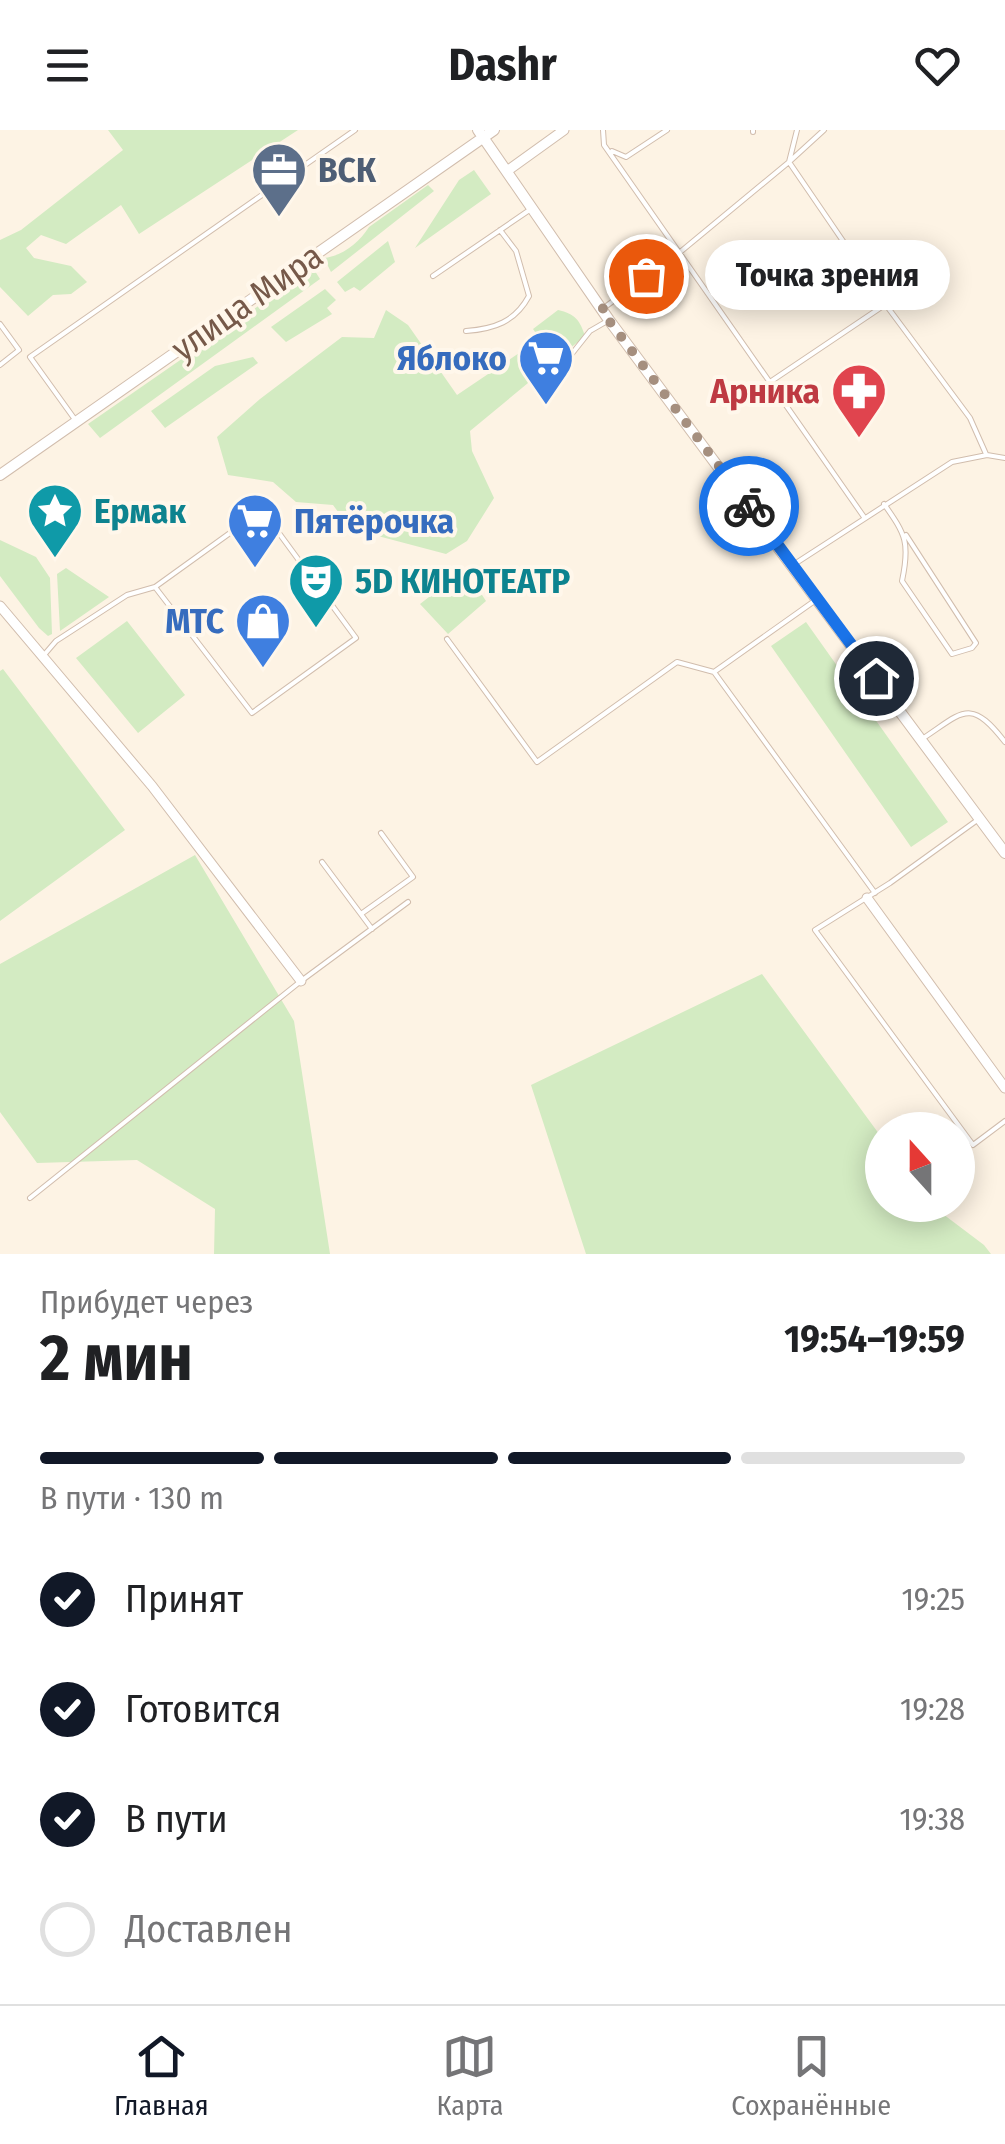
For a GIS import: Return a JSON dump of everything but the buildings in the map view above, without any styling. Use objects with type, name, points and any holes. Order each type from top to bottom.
[{"type":"street","name":"улица Мира","points":[[0,475],[481,134],[494,130]]},
{"type":"street","points":[[507,171],[564,130]]},
{"type":"street","points":[[481,134],[601,310],[1005,853]]},
{"type":"street","points":[[0,606],[152,786],[301,982]]},
{"type":"street","points":[[871,895],[1005,1088]]},
{"type":"lane","points":[[76,421],[30,356],[355,130]]},
{"type":"lane","points":[[603,130],[604,144],[864,517]]},
{"type":"lane","points":[[604,144],[626,157],[667,130]]},
{"type":"lane","points":[[770,382],[889,302],[790,162],[797,130]]},
{"type":"lane","points":[[601,310],[679,253],[824,130]]},
{"type":"lane","points":[[433,276],[532,208]]},
{"type":"lane","points":[[466,331],[491,330],[520,314],[529,296],[516,251],[500,230]]},
{"type":"lane","points":[[886,305],[970,418],[986,454]]},
{"type":"lane","points":[[559,370],[590,332],[609,320]]},
{"type":"lane","points":[[0,324],[19,350],[0,364]]},
{"type":"lane","points":[[793,565],[952,462],[986,454],[1005,458]]},
{"type":"lane","points":[[884,504],[906,535],[976,642],[972,648],[952,654],[902,581],[906,535]]},
{"type":"lane","points":[[42,656],[56,642],[128,595],[155,587],[262,510],[356,638],[252,714],[155,587]]},
{"type":"lane","points":[[714,672],[818,598]]},
{"type":"lane","points":[[447,639],[537,762],[677,662],[714,672],[871,895]]},
{"type":"lane","points":[[922,739],[962,713],[971,712],[989,721],[1005,742]]},
{"type":"lane","points":[[980,818],[815,930],[973,1145],[1005,1122]]},
{"type":"lane","points":[[361,914],[413,877],[381,833]]},
{"type":"lane","points":[[322,862],[372,929]]},
{"type":"lane","points":[[30,1198],[408,902]]},
{"type":"green space","points":[[108,130],[298,130],[139,234],[121,205],[66,244],[41,235],[26,248],[34,258],[71,266],[87,282],[71,294],[53,295],[28,316],[0,287],[0,240],[21,230],[123,150]]},
{"type":"green space","points":[[474,170],[491,194],[415,248],[459,180]]},
{"type":"green space","points":[[428,185],[434,191],[331,272],[324,258],[349,248],[369,227]]},
{"type":"green space","points":[[388,241],[395,262],[360,291],[354,287],[345,292],[337,282]]},
{"type":"green space","points":[[313,268],[320,279],[100,438],[88,424]]},
{"type":"green space","points":[[325,289],[336,300],[327,308],[332,314],[286,342],[271,327]]},
{"type":"green space","points":[[386,310],[408,325],[457,395],[540,339],[533,329],[558,310],[576,318],[585,336],[470,431],[472,451],[494,498],[467,541],[446,554],[359,531],[347,524],[333,505],[296,502],[273,482],[228,475],[217,437],[342,337],[374,338]]},
{"type":"green space","points":[[253,357],[258,363],[165,428],[151,411],[215,366]]},
{"type":"green space","points":[[0,540],[36,557],[50,578],[52,634],[48,636],[39,628],[0,576]]},
{"type":"green space","points":[[66,568],[109,597],[60,631],[57,574]]},
{"type":"green space","points":[[465,569],[486,601],[448,634],[420,604]]},
{"type":"green space","points":[[127,621],[185,695],[138,733],[76,658]]},
{"type":"green space","points":[[806,622],[948,822],[911,847],[771,646]]},
{"type":"green space","points":[[3,669],[125,830],[0,921],[0,671]]},
{"type":"green space","points":[[195,855],[294,1021],[330,1254],[214,1254],[215,1209],[137,1160],[37,1163],[0,1112],[0,964]]},
{"type":"green space","points":[[762,974],[865,1115],[865,1222],[954,1222],[991,1254],[586,1254],[531,1085]]},
{"type":"way so far","points":[[646,276],[601,310],[749,506]]},
{"type":"place","name":"ВСК","points":[[279,219]]},
{"type":"place","name":"Точка зрения","points":[[646,276]]},
{"type":"place","name":"Яблоко","points":[[546,407]]},
{"type":"place","name":"Арника","points":[[859,440]]},
{"type":"place","name":"Ермак","points":[[55,560]]},
{"type":"place","name":"Пятёрочка","points":[[255,570]]},
{"type":"place","name":"5D КИНОТЕАТР","points":[[316,630]]},
{"type":"place","name":"МТС","points":[[263,670]]},
{"type":"route","points":[[749,506],[876,678]]}]
